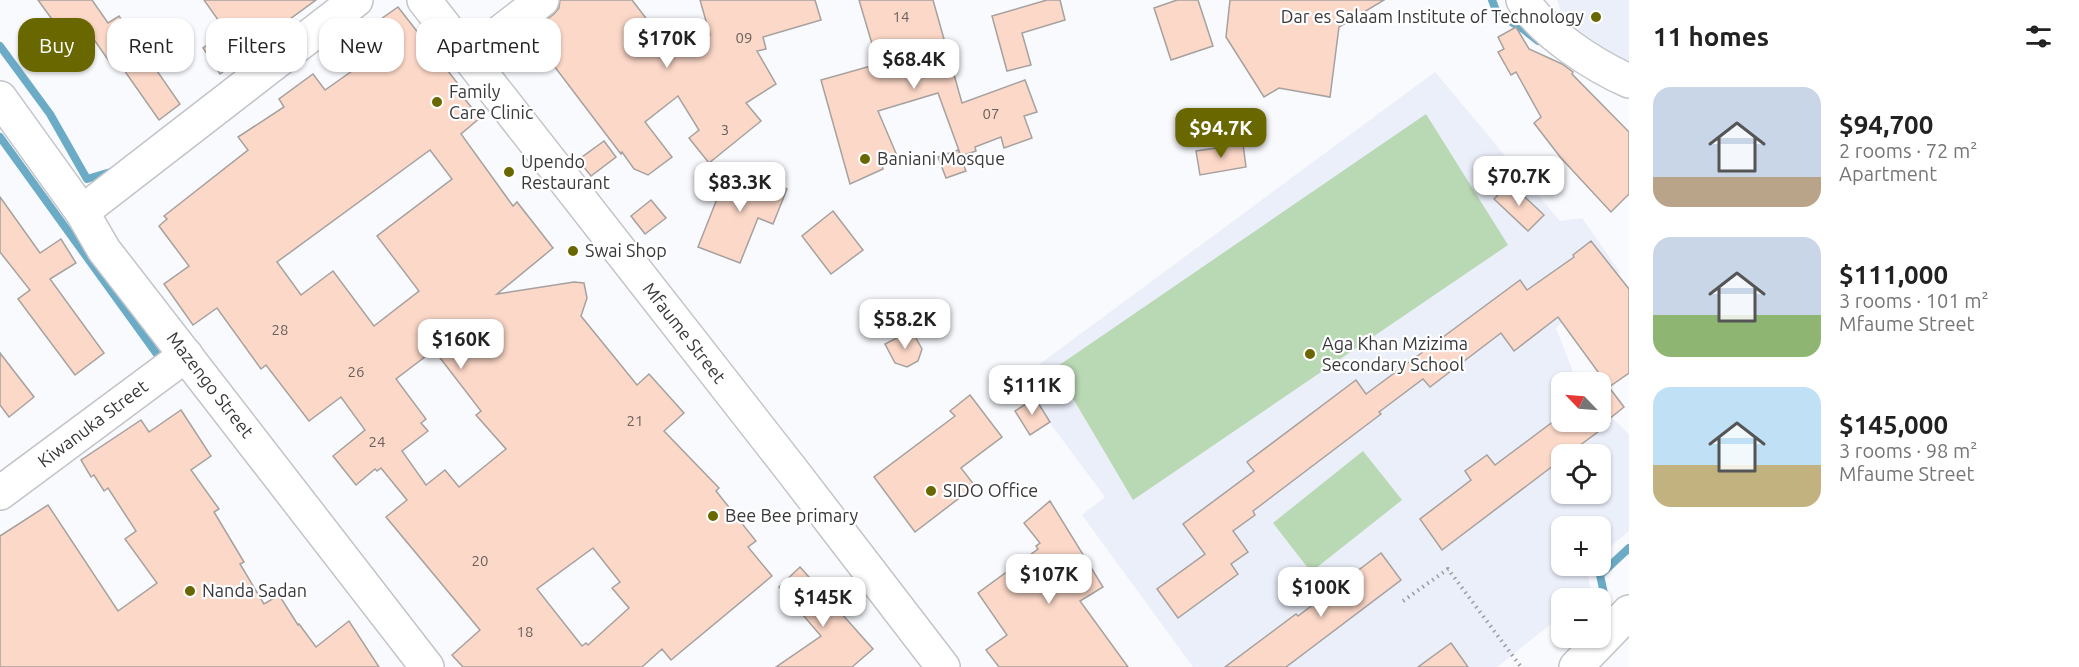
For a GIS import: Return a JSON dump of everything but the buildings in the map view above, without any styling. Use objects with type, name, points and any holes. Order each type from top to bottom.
[{"type":"street","points":[[82,212],[356,0]]},
{"type":"street","name":"Mfaume Street","points":[[424,0],[438,18]]},
{"type":"street","points":[[519,18],[542,0]]},
{"type":"street","points":[[1523,0],[1550,32],[1610,73],[1629,81]]},
{"type":"street","name":"Mfaume Street","points":[[480,72],[794,473],[942,667]]},
{"type":"street","name":"Mazengo Street","points":[[0,99],[82,212],[104,250],[427,667]]},
{"type":"street","name":"Kiwanuka Street","points":[[0,494],[186,355]]},
{"type":"street","points":[[1576,667],[1629,612]]},
{"type":"path","points":[[1402,601],[1448,569],[1521,667]]},
{"type":"shaded area","name":"Dar es Salaam Institute of Technology","points":[[1557,0],[1629,0],[1629,66],[1568,34]]},
{"type":"shaded area","name":"Aga Khan Mzizima Secondary School","points":[[1435,72],[1560,221],[1582,218],[1620,272],[1556,328],[1573,372],[1551,372],[1551,432],[1611,432],[1611,417],[1629,434],[1629,531],[1611,546],[1611,516],[1551,516],[1551,576],[1588,576],[1590,588],[1551,588],[1551,624],[1497,667],[1193,667],[1082,515],[1105,497],[1018,380]]},
{"type":"green space","points":[[1426,114],[1508,245],[1133,500],[1055,368]]},
{"type":"green space","points":[[1363,451],[1402,500],[1311,572],[1273,523]]},
{"type":"waterway","points":[[1492,0],[1497,13],[1538,41]]},
{"type":"waterway","points":[[0,46],[50,114],[87,179],[114,171]]},
{"type":"waterway","points":[[0,137],[159,357]]},
{"type":"waterway","points":[[1603,588],[1600,575],[1629,548]]},
{"type":"place","name":"Dar es Salaam Institute of Technology","points":[[1596,17]]},
{"type":"place","name":"Family Care Clinic","points":[[437,102]]},
{"type":"place","name":"Baniani Mosque","points":[[865,159]]},
{"type":"place","name":"Upendo Restaurant","points":[[509,172]]},
{"type":"place","name":"Swai Shop","points":[[573,251]]},
{"type":"place","name":"Aga Khan Mzizima Secondary School","points":[[1310,354]]},
{"type":"place","name":"SIDO Office","points":[[931,491]]},
{"type":"place","name":"Bee Bee primary","points":[[713,516]]},
{"type":"place","name":"Nanda Sadan","points":[[190,591]]}]
